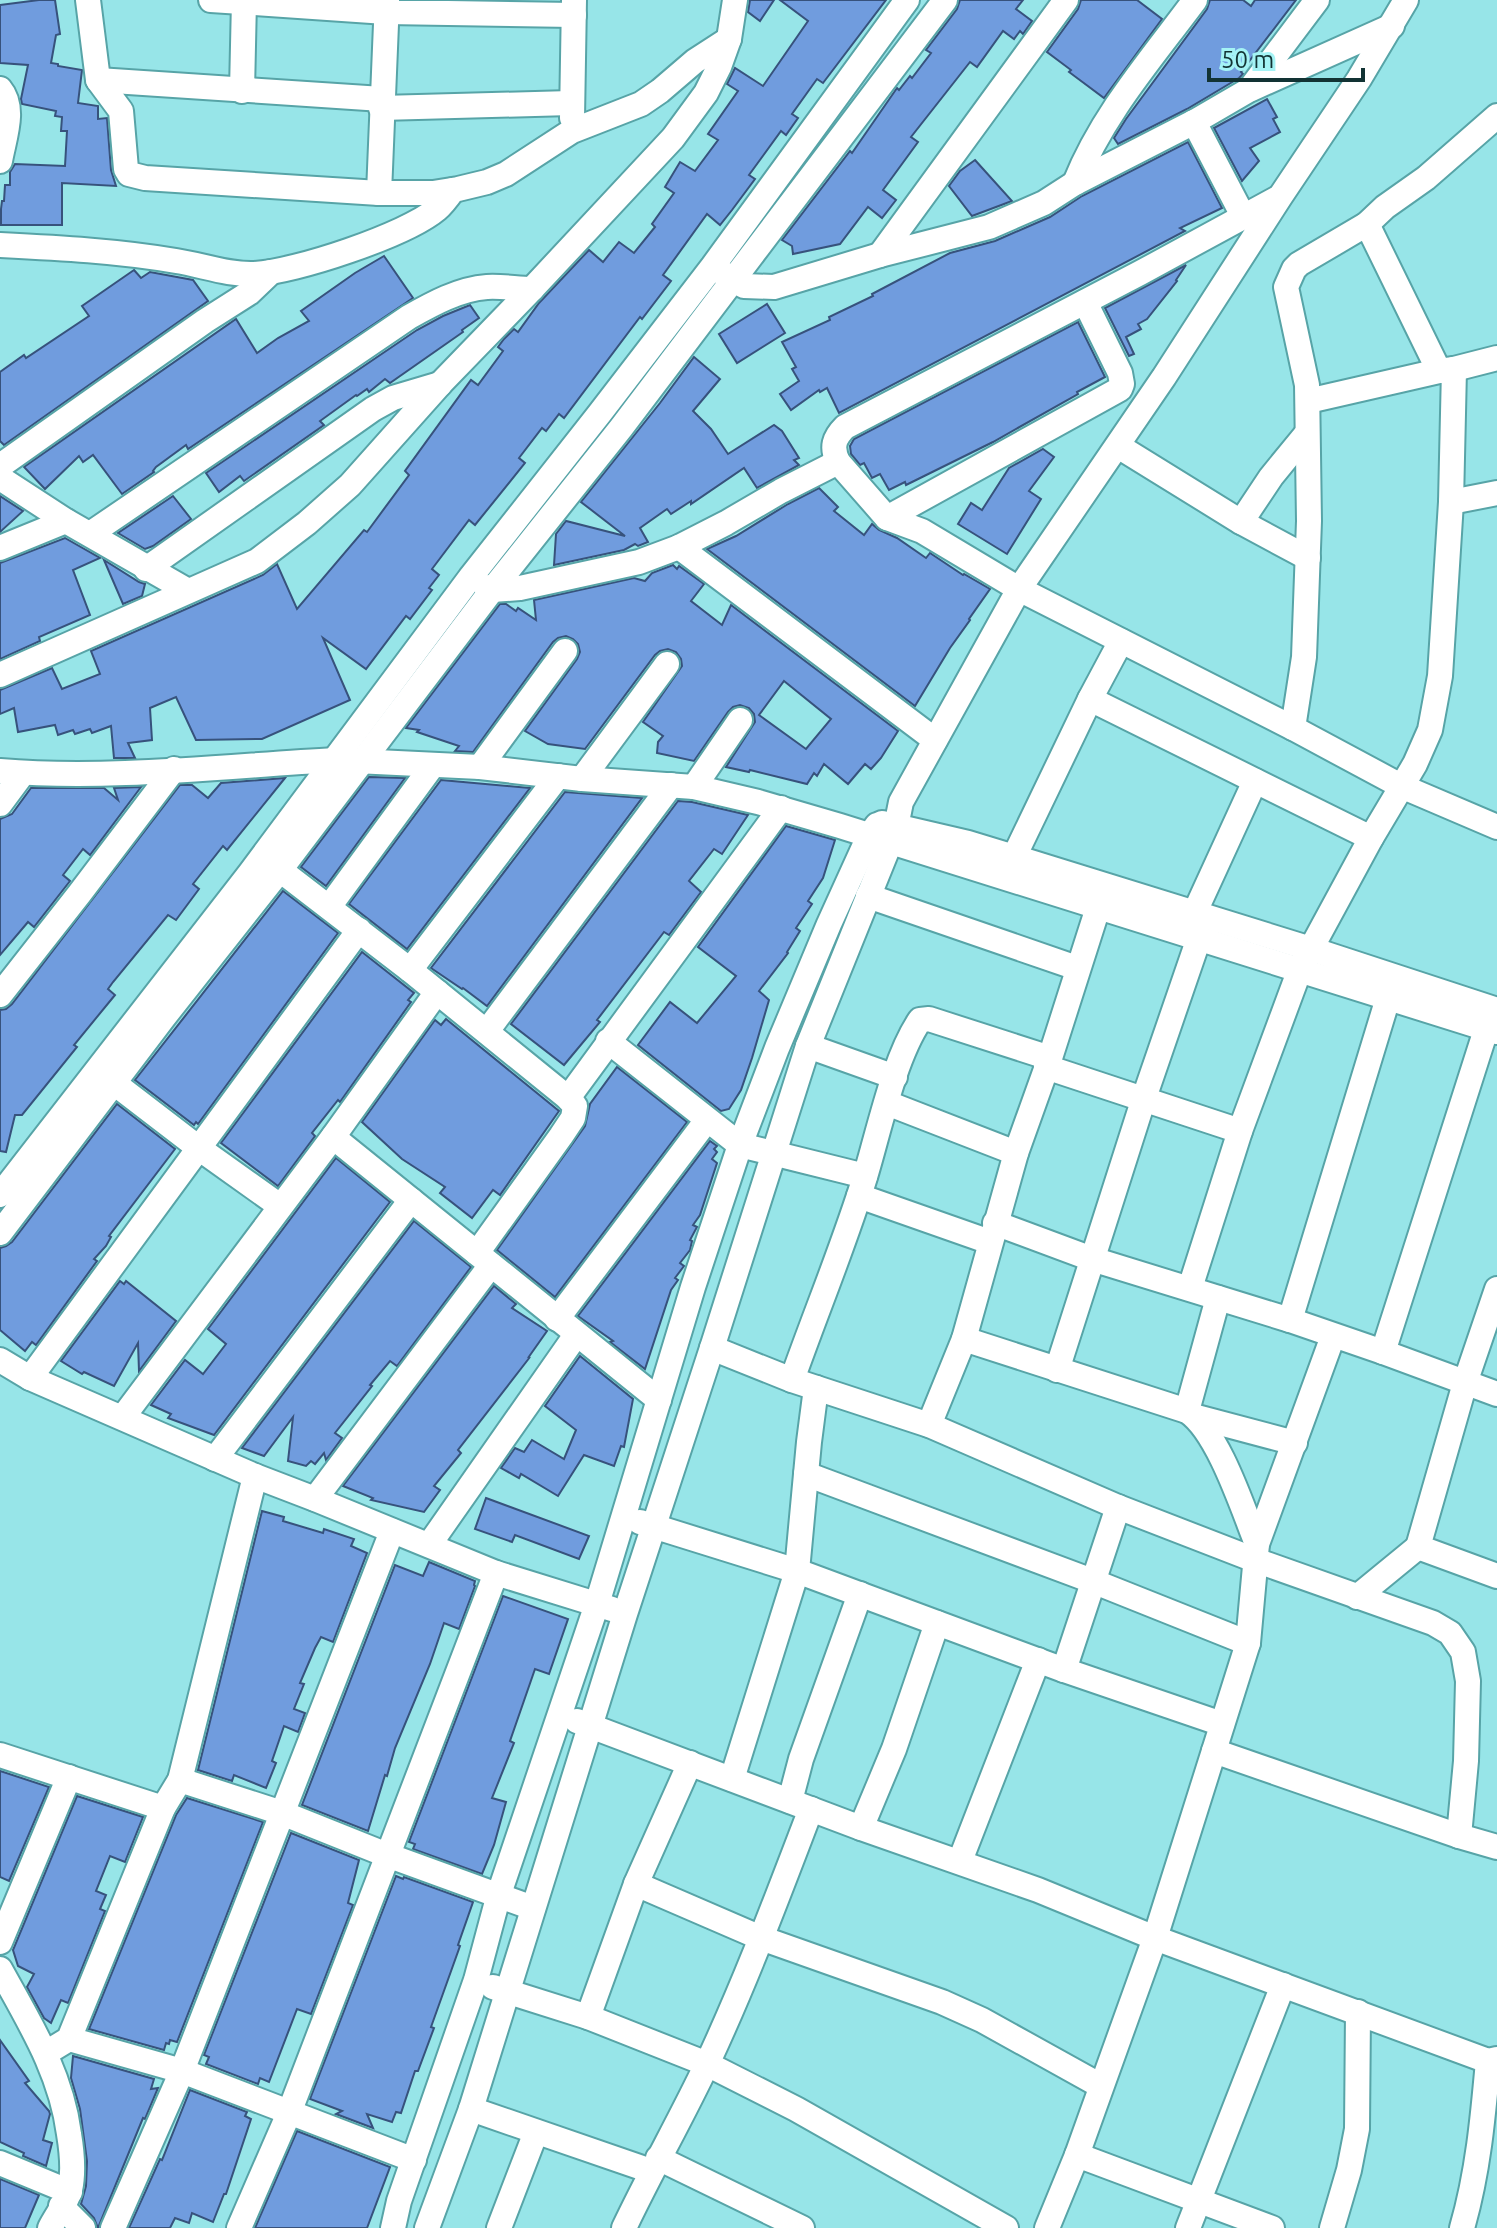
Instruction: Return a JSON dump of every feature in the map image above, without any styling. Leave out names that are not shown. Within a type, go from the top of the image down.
[{"type":"street","points":[[88,0],[98,80],[121,111],[126,169],[132,176],[379,193],[433,193],[487,182],[506,174],[572,131],[641,104],[695,61],[729,39]]},
{"type":"street","points":[[211,0],[386,6],[574,7],[572,131]]},
{"type":"street","points":[[0,675],[257,561],[350,485],[441,383],[673,138],[706,93],[719,67],[729,39],[735,0]]},
{"type":"street","points":[[0,1195],[241,885],[470,578],[713,266],[907,0]]},
{"type":"street","points":[[0,1233],[365,760],[492,590],[621,428],[945,0]]},
{"type":"street","points":[[880,255],[1066,0]]},
{"type":"street","points":[[1075,183],[1107,120],[1195,0]]},
{"type":"street","points":[[1249,90],[1317,0]]},
{"type":"street","points":[[393,2228],[399,2201],[476,1980],[499,1894],[597,1604],[740,1145],[817,952],[1019,589],[1118,446],[1406,0]]},
{"type":"street","points":[[242,91],[244,1]]},
{"type":"street","points":[[379,193],[386,6]]},
{"type":"street","points":[[713,266],[733,281],[753,288],[774,287],[989,227],[1044,203],[1075,183],[1249,90],[1392,26]]},
{"type":"street","points":[[98,80],[382,103],[571,103]]},
{"type":"street","points":[[0,89],[7,97],[9,107],[0,161]]},
{"type":"street","points":[[1293,728],[1304,657],[1309,521],[1308,401],[1304,364],[1287,293],[1288,280],[1299,264],[1367,224],[1497,116]]},
{"type":"street","points":[[1194,122],[1243,216]]},
{"type":"street","points":[[0,245],[60,248],[176,261],[240,274],[271,272],[310,262],[407,227],[436,210],[453,190]]},
{"type":"street","points":[[1280,197],[845,427],[836,436],[834,453],[838,462],[887,518],[922,531],[1019,589],[1401,786],[1497,827]]},
{"type":"street","points":[[1190,1288],[1240,1131],[1306,959],[1421,752],[1434,716],[1440,676],[1451,502],[1447,370],[1367,224]]},
{"type":"street","points":[[0,466],[249,293],[271,272]]},
{"type":"street","points":[[90,534],[434,303],[486,287],[532,289]]},
{"type":"street","points":[[887,518],[1120,389],[1120,373],[1085,302]]},
{"type":"street","points":[[1308,401],[1497,358]]},
{"type":"street","points":[[146,569],[373,409],[393,398],[441,383]]},
{"type":"street","points":[[600,413],[621,428]]},
{"type":"street","points":[[1241,522],[1277,469],[1307,433]]},
{"type":"street","points":[[1118,446],[1241,522],[1308,558]]},
{"type":"street","points":[[470,578],[492,590],[520,588],[639,562],[679,547],[838,462]]},
{"type":"street","points":[[0,478],[66,521],[188,591]]},
{"type":"street","points":[[1451,502],[1497,493]]},
{"type":"street","points":[[0,548],[66,521]]},
{"type":"street","points":[[679,547],[935,740]]},
{"type":"street","points":[[1014,857],[1121,641]]},
{"type":"street","points":[[480,767],[565,651]]},
{"type":"street","points":[[582,779],[667,664]]},
{"type":"street","points":[[1090,699],[1371,838]]},
{"type":"street","points":[[487,1031],[683,786],[740,720]]},
{"type":"street","points":[[0,804],[12,772],[174,769],[335,760],[480,767],[582,779],[683,786],[781,808],[840,826],[954,840],[1014,857],[1102,896]]},
{"type":"street","points":[[329,907],[433,765]]},
{"type":"street","points":[[0,995],[174,769]]},
{"type":"street","points":[[410,970],[558,776]]},
{"type":"street","points":[[1057,1370],[1197,926],[1255,781]]},
{"type":"street","points":[[568,1098],[781,808]]},
{"type":"street","points":[[884,832],[1494,1015]]},
{"type":"street","points":[[427,2228],[471,2109],[625,1614],[808,1046],[868,896],[884,832]]},
{"type":"street","points":[[280,870],[487,1031],[575,1106],[573,1118],[484,1259],[315,1499]]},
{"type":"street","points":[[868,896],[1077,968]]},
{"type":"street","points":[[929,1425],[964,1339],[1016,1153],[1102,896]]},
{"type":"street","points":[[30,1378],[359,930]]},
{"type":"street","points":[[1306,959],[1388,998],[1494,1015]]},
{"type":"street","points":[[123,1417],[333,1137],[437,992]]},
{"type":"street","points":[[1290,1320],[1388,998]]},
{"type":"street","points":[[1383,1352],[1494,1015]]},
{"type":"street","points":[[792,1380],[862,1186],[895,1077],[920,1020],[925,1018],[1240,1131]]},
{"type":"street","points":[[608,1041],[740,1145],[773,1153],[992,1232],[1092,1259],[1290,1320],[1497,1394]]},
{"type":"street","points":[[808,1046],[895,1077]]},
{"type":"street","points":[[114,1083],[280,1206]]},
{"type":"street","points":[[887,1103],[1016,1153]]},
{"type":"street","points":[[429,1545],[567,1327],[707,1120]]},
{"type":"street","points":[[333,1137],[659,1400]]},
{"type":"street","points":[[215,1459],[411,1200]]},
{"type":"street","points":[[1357,1597],[1418,1547],[1465,1383],[1497,1289]]},
{"type":"street","points":[[1218,1298],[1192,1414],[1217,1451],[1256,1552]]},
{"type":"street","points":[[1047,2228],[1077,2155],[1155,1938],[1248,1643],[1256,1552],[1333,1336]]},
{"type":"street","points":[[964,1339],[1192,1414],[1295,1443]]},
{"type":"street","points":[[712,1348],[792,1380],[929,1425],[1118,1507],[1256,1552],[1357,1597],[1433,1623],[1450,1633],[1463,1652],[1468,1681],[1466,1761],[1459,1836]]},
{"type":"street","points":[[0,1360],[30,1378],[255,1476],[496,1573],[625,1614]]},
{"type":"street","points":[[732,1779],[797,1571],[816,1388]]},
{"type":"street","points":[[806,1474],[1248,1643]]},
{"type":"street","points":[[46,2053],[69,2039],[163,1808],[180,1780],[255,1476]]},
{"type":"street","points":[[1064,1670],[1118,1507]]},
{"type":"street","points":[[623,1517],[797,1571],[1064,1670],[1222,1724]]},
{"type":"street","points":[[113,2228],[182,2071],[392,1531]]},
{"type":"street","points":[[1418,1547],[1497,1576]]},
{"type":"street","points":[[239,2228],[289,2113],[496,1573]]},
{"type":"street","points":[[624,2228],[707,2064],[761,1938],[800,1805],[801,1759],[860,1594]]},
{"type":"street","points":[[861,1828],[894,1749],[937,1623]]},
{"type":"street","points":[[960,1861],[1038,1660]]},
{"type":"street","points":[[560,1716],[861,1828],[960,1861],[1155,1938],[1492,2060],[1471,2198],[1462,2228]]},
{"type":"street","points":[[1214,1751],[1497,1847]]},
{"type":"street","points":[[0,1755],[163,1808]]},
{"type":"street","points":[[588,2017],[636,1884],[690,1763]]},
{"type":"street","points":[[0,1942],[69,1777]]},
{"type":"street","points":[[180,1780],[282,1813],[533,1908]]},
{"type":"street","points":[[636,1884],[761,1938],[942,2002],[982,2020],[1101,2086]]},
{"type":"street","points":[[0,1969],[46,2053],[68,2122],[72,2151],[66,2199],[50,2228]]},
{"type":"street","points":[[476,1980],[588,2017],[707,2064],[810,2116],[1006,2228]]},
{"type":"street","points":[[1188,2228],[1283,1985]]},
{"type":"street","points":[[1332,2228],[1357,2129],[1358,2012]]},
{"type":"street","points":[[69,2039],[182,2071],[414,2160]]},
{"type":"street","points":[[471,2109],[536,2132],[655,2164],[802,2228]]},
{"type":"street","points":[[499,2228],[536,2132]]},
{"type":"street","points":[[1077,2155],[1272,2228]]},
{"type":"street","points":[[0,2163],[66,2199],[83,2228]]},
{"type":"building","points":[[55,0],[60,34],[56,35],[51,63],[82,70],[78,103],[98,106],[98,119],[107,118],[111,170],[116,186],[62,183],[62,225],[1,225],[5,185],[10,185],[10,172],[15,164],[65,166],[67,131],[61,131],[62,117],[55,116],[56,111],[22,104],[28,65],[0,63],[0,5]]},
{"type":"building","points":[[750,0],[774,0],[760,21],[748,12]]},
{"type":"building","points":[[780,0],[886,0],[823,83],[817,79],[792,114],[798,118],[786,135],[781,131],[749,175],[755,179],[720,225],[707,214],[663,275],[671,281],[642,319],[640,317],[564,418],[559,414],[546,431],[542,428],[519,458],[525,463],[475,525],[469,520],[432,569],[439,575],[429,588],[432,590],[410,619],[406,616],[366,669],[323,638],[350,700],[262,739],[196,740],[176,697],[150,708],[152,740],[128,743],[135,758],[114,758],[111,726],[92,733],[90,729],[75,734],[73,730],[58,735],[55,725],[18,732],[14,708],[0,714],[0,690],[52,668],[62,689],[100,674],[91,651],[263,575],[277,564],[297,609],[364,530],[367,532],[409,475],[405,471],[471,380],[478,385],[503,351],[498,347],[504,339],[514,329],[518,332],[539,303],[589,250],[603,262],[619,242],[634,253],[655,227],[652,224],[674,193],[665,187],[680,162],[695,171],[718,140],[708,134],[738,91],[727,84],[735,68],[763,86],[808,21]]},
{"type":"building","points":[[960,0],[1023,0],[1016,9],[1032,21],[1023,34],[1020,31],[1014,39],[1003,31],[977,67],[970,62],[911,137],[918,142],[883,190],[896,200],[882,218],[868,207],[840,244],[793,254],[792,246],[782,240],[850,151],[852,153],[897,88],[899,90],[910,76],[912,78],[931,53],[926,50],[957,9]]},
{"type":"building","points":[[1081,0],[1137,0],[1162,19],[1104,98],[1047,52],[1078,9]]},
{"type":"building","points":[[1210,0],[1243,0],[1251,6],[1255,0],[1296,0],[1239,78],[1118,144],[1114,138],[1126,119],[1207,9]]},
{"type":"building","points":[[1267,99],[1277,117],[1273,119],[1280,132],[1250,148],[1259,161],[1242,181],[1214,128]]},
{"type":"building","points":[[1188,142],[1222,208],[1180,228],[1185,231],[839,413],[827,388],[819,390],[791,410],[780,394],[799,381],[792,369],[796,367],[782,342],[830,320],[829,317],[950,253],[995,241],[1050,217],[1082,196]]},
{"type":"building","points":[[975,160],[1012,201],[972,216],[949,186],[960,171]]},
{"type":"building","points":[[384,256],[413,298],[188,449],[186,445],[122,494],[93,455],[83,462],[79,456],[45,489],[24,467],[236,319],[257,353],[309,321],[301,311]]},
{"type":"building","points":[[1186,265],[1147,319],[1138,324],[1141,329],[1126,337],[1134,354],[1129,356],[1105,308]]},
{"type":"building","points":[[134,270],[141,278],[150,272],[193,280],[208,301],[4,445],[0,441],[0,372],[89,316],[82,306]]},
{"type":"building","points":[[767,304],[785,333],[737,363],[719,334]]},
{"type":"building","points":[[470,305],[479,318],[463,332],[390,383],[385,379],[369,392],[367,389],[356,395],[320,421],[324,425],[244,481],[240,476],[219,492],[206,473],[417,330]]},
{"type":"building","points":[[1078,322],[1105,377],[1078,394],[993,442],[906,485],[905,482],[889,490],[880,474],[872,478],[864,463],[860,465],[851,454],[850,446],[854,439]]},
{"type":"building","points":[[694,357],[720,379],[693,411],[711,429],[728,454],[774,425],[782,431],[799,458],[794,460],[799,465],[757,488],[744,468],[691,504],[691,501],[671,514],[667,509],[640,528],[648,542],[554,565],[556,534],[566,521],[625,536],[581,502]]},
{"type":"building","points":[[1043,449],[1054,457],[1029,491],[1041,499],[1007,554],[958,524],[971,503],[982,510],[1009,468]]},
{"type":"building","points":[[819,488],[838,507],[834,511],[864,535],[872,524],[926,558],[930,553],[990,589],[915,706],[707,549],[736,536]]},
{"type":"building","points":[[0,496],[23,511],[0,532]]},
{"type":"building","points":[[173,496],[191,519],[153,546],[145,549],[118,533]]},
{"type":"building","points":[[65,538],[100,558],[73,570],[90,615],[39,637],[40,641],[0,659],[0,563]]},
{"type":"building","points":[[104,560],[145,584],[142,596],[123,604]]},
{"type":"building","points":[[673,565],[677,569],[679,566],[704,584],[691,601],[722,625],[731,605],[898,731],[881,758],[871,769],[865,764],[848,784],[824,764],[817,776],[814,773],[807,784],[726,767],[755,722],[749,708],[740,705],[728,712],[694,761],[657,753],[658,742],[663,736],[643,722],[682,666],[676,652],[668,649],[655,655],[585,749],[548,744],[525,731],[577,659],[580,652],[578,644],[566,636],[553,642],[473,752],[455,751],[459,746],[406,728],[500,604],[506,604],[516,611],[518,608],[536,620],[534,600],[634,578],[645,581],[652,573]],"holes":[[[784,681],[831,719],[806,749],[759,715]]]},
{"type":"building","points":[[369,777],[405,778],[326,886],[301,867]]},
{"type":"building","points":[[285,778],[227,850],[223,846],[193,884],[199,889],[176,920],[168,915],[113,982],[108,989],[115,995],[22,1115],[15,1115],[6,1152],[0,1151],[0,1010],[12,1004],[180,785],[192,785],[208,798],[221,783]]},
{"type":"building","points":[[441,780],[530,788],[407,949],[349,904]]},
{"type":"building","points":[[141,787],[90,855],[83,849],[63,875],[70,881],[34,927],[28,922],[0,955],[0,819],[12,814],[31,788],[104,788],[118,800],[114,788]]},
{"type":"building","points":[[565,792],[642,798],[487,1006],[431,968]]},
{"type":"building","points":[[678,801],[748,815],[722,854],[714,849],[689,881],[701,892],[669,935],[664,932],[597,1020],[600,1022],[564,1065],[511,1024]]},
{"type":"building","points":[[786,826],[835,840],[823,878],[808,901],[812,904],[796,928],[800,931],[788,953],[759,991],[769,1000],[752,1058],[741,1090],[729,1109],[721,1111],[638,1045],[670,1002],[697,1023],[736,976],[698,947]]},
{"type":"building","points":[[283,891],[338,933],[198,1124],[196,1122],[194,1125],[135,1080]]},
{"type":"building","points":[[362,952],[414,993],[408,1000],[411,1002],[340,1102],[338,1100],[312,1133],[315,1136],[278,1186],[221,1143]]},
{"type":"building","points":[[446,1019],[559,1111],[500,1195],[493,1190],[472,1218],[440,1193],[445,1187],[402,1159],[362,1122],[435,1020],[441,1025]]},
{"type":"building","points":[[617,1067],[687,1122],[555,1297],[497,1250],[585,1126],[590,1104]]},
{"type":"building","points":[[117,1104],[175,1149],[109,1236],[106,1246],[94,1259],[97,1261],[36,1345],[32,1342],[25,1351],[0,1330],[0,1248],[12,1242]]},
{"type":"building","points":[[710,1141],[717,1146],[712,1159],[717,1163],[700,1215],[693,1225],[697,1227],[690,1240],[690,1250],[680,1263],[684,1266],[675,1278],[678,1280],[671,1290],[645,1369],[578,1316]]},
{"type":"building","points":[[336,1158],[390,1202],[214,1435],[168,1418],[171,1414],[151,1405],[185,1360],[203,1374],[226,1344],[208,1329]]},
{"type":"building","points":[[414,1221],[471,1267],[397,1366],[390,1361],[370,1385],[335,1433],[342,1438],[326,1460],[324,1453],[315,1464],[311,1461],[306,1466],[288,1461],[293,1417],[264,1456],[242,1448]]},
{"type":"building","points":[[120,1281],[124,1284],[126,1281],[176,1321],[139,1371],[138,1343],[114,1386],[84,1372],[82,1374],[61,1361]]},
{"type":"building","points":[[494,1286],[516,1304],[512,1308],[547,1331],[458,1450],[461,1453],[434,1486],[440,1490],[424,1512],[371,1500],[373,1498],[343,1486]]},
{"type":"building","points":[[580,1356],[633,1399],[624,1447],[621,1446],[614,1466],[584,1455],[558,1496],[521,1474],[519,1478],[501,1468],[515,1448],[524,1452],[532,1440],[564,1459],[576,1430],[545,1406]]},
{"type":"building","points":[[486,1498],[589,1536],[579,1559],[515,1535],[512,1542],[475,1529]]},
{"type":"building","points":[[262,1511],[284,1517],[283,1521],[354,1539],[351,1546],[367,1553],[333,1642],[321,1637],[315,1648],[300,1683],[304,1684],[294,1709],[305,1713],[298,1732],[284,1726],[272,1761],[276,1763],[266,1788],[234,1775],[232,1781],[198,1770]]},
{"type":"building","points":[[429,1562],[475,1581],[475,1586],[459,1629],[444,1623],[385,1775],[368,1831],[302,1805],[395,1565],[423,1576]]},
{"type":"building","points":[[503,1596],[568,1619],[549,1674],[535,1669],[510,1741],[514,1743],[492,1798],[506,1802],[482,1874],[413,1849],[415,1844],[409,1842]]},
{"type":"building","points":[[0,1771],[49,1787],[9,1881],[0,1877]]},
{"type":"building","points":[[77,1796],[143,1817],[125,1862],[110,1856],[96,1891],[106,1895],[100,1909],[105,1911],[68,2003],[61,2000],[51,2023],[44,2018],[27,1987],[34,1974],[18,1966],[13,1950]]},
{"type":"building","points":[[187,1798],[263,1822],[177,2042],[170,2040],[164,2050],[89,2029],[176,1815]]},
{"type":"building","points":[[291,1833],[359,1860],[348,1903],[353,1905],[311,2014],[297,2009],[269,2082],[260,2078],[258,2084],[206,2064],[209,2057],[204,2055]]},
{"type":"building","points":[[396,1876],[473,1902],[431,2027],[434,2028],[401,2113],[396,2112],[392,2122],[367,2114],[373,2128],[336,2114],[342,2111],[310,2099]]},
{"type":"building","points":[[0,2040],[29,2081],[25,2083],[49,2111],[43,2140],[52,2143],[46,2166],[0,2142]]},
{"type":"building","points":[[73,2056],[154,2079],[151,2089],[158,2088],[98,2228],[94,2218],[81,2204],[86,2186],[87,2161],[80,2109],[71,2078]]},
{"type":"building","points":[[190,2090],[247,2112],[245,2116],[251,2119],[226,2194],[213,2222],[192,2213],[189,2223],[175,2218],[170,2228],[129,2228],[162,2160]]},
{"type":"building","points":[[297,2131],[390,2167],[367,2228],[255,2228]]},
{"type":"building","points":[[0,2179],[39,2195],[25,2228],[0,2228]]}]
